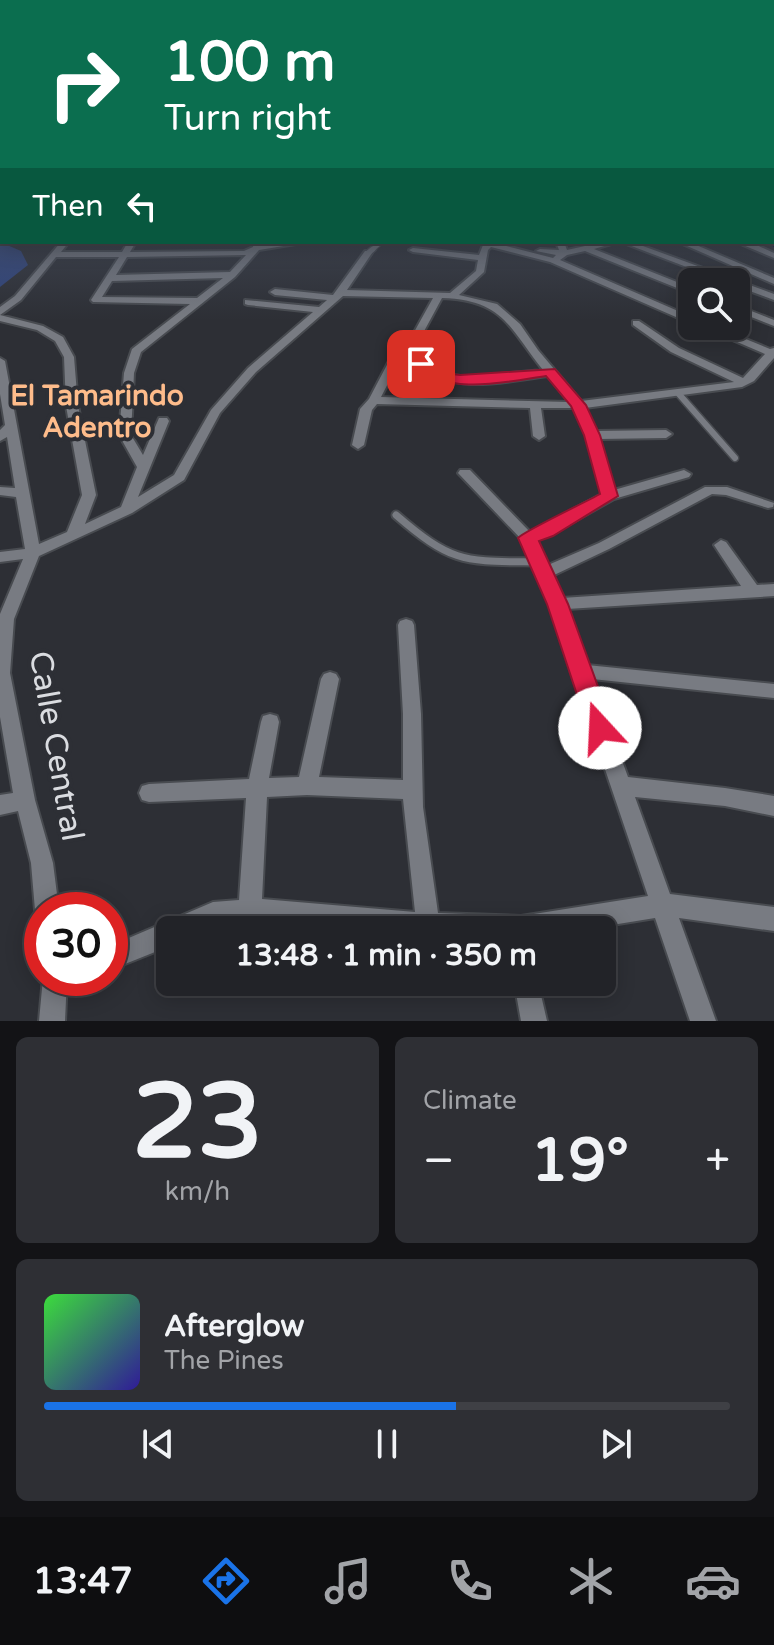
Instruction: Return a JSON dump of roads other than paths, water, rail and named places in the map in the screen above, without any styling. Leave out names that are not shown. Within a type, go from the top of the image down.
[{"type":"street","points":[[0,312],[18,298],[63,244]]},
{"type":"street","points":[[131,244],[96,300],[200,301]]},
{"type":"street","points":[[190,254],[194,244]]},
{"type":"street","points":[[452,296],[480,272],[485,244]]},
{"type":"street","points":[[561,244],[564,253]]},
{"type":"street","points":[[508,245],[564,253],[607,244]]},
{"type":"street","points":[[630,244],[696,268]]},
{"type":"street","points":[[687,244],[774,281]]},
{"type":"street","points":[[748,244],[774,256]]},
{"type":"street","points":[[53,255],[245,253],[258,245]]},
{"type":"street","points":[[143,466],[125,435],[129,373],[136,351],[232,275],[258,245]]},
{"type":"street","points":[[508,245],[553,260],[678,315]]},
{"type":"street","points":[[588,249],[678,285]]},
{"type":"street","points":[[413,250],[482,258]]},
{"type":"street","points":[[0,557],[33,553],[127,510],[179,477],[215,412],[252,370],[338,296],[368,253]]},
{"type":"street","points":[[553,260],[564,253]]},
{"type":"street","points":[[109,278],[232,275]]},
{"type":"street","points":[[750,288],[774,297]]},
{"type":"street","points":[[275,292],[338,296],[452,296],[494,306],[517,326],[578,405],[592,435],[609,496]]},
{"type":"street","points":[[358,445],[366,409],[393,363],[417,335],[439,296]]},
{"type":"street","points":[[248,302],[320,310]]},
{"type":"street","points":[[750,314],[774,323]]},
{"type":"street","points":[[0,318],[49,333],[59,339],[69,357],[72,406],[89,495],[74,533]]},
{"type":"street","points":[[636,323],[675,350],[745,383]]},
{"type":"street","points":[[374,400],[578,405],[745,383],[771,358],[734,340]]},
{"type":"street","points":[[0,364],[6,431],[24,493],[33,553]]},
{"type":"street","points":[[421,364],[440,377],[460,379],[504,378],[550,372]]},
{"type":"street","points":[[535,405],[539,436]]},
{"type":"street","points":[[127,510],[163,421]]},
{"type":"street","points":[[592,435],[666,434]]},
{"type":"street","points":[[465,473],[528,538],[541,567],[557,604],[703,1021]]},
{"type":"street","points":[[528,538],[547,531],[609,496],[684,474]]},
{"type":"street","points":[[541,567],[604,546],[710,490],[727,491],[768,504]]},
{"type":"street","points":[[0,491],[24,493]]},
{"type":"street","points":[[721,545],[752,591]]},
{"type":"street","name":"Calle Central","points":[[33,553],[6,619],[1,642],[1,673],[25,800],[42,863],[45,892]]},
{"type":"street","points":[[557,604],[774,590]]},
{"type":"street","points":[[406,625],[413,790],[427,916]]},
{"type":"street","points":[[580,671],[774,691]]},
{"type":"street","points":[[307,786],[330,679]]},
{"type":"street","points":[[250,910],[257,790],[270,722]]},
{"type":"street","points":[[149,793],[307,786],[413,790]]},
{"type":"street","points":[[621,786],[725,797],[774,806]]},
{"type":"street","points":[[0,805],[25,800]]},
{"type":"street","points":[[599,916],[664,905],[774,919]]},
{"type":"street","points":[[209,916],[250,910],[326,916]]},
{"type":"street","points":[[128,951],[156,940]]},
{"type":"street","points":[[52,1021],[55,996]]},
{"type":"street","points":[[529,996],[534,1021]]},
{"type":"lane","points":[[368,253],[379,244]]},
{"type":"lane","points":[[678,393],[735,458]]},
{"type":"lane","points":[[396,515],[435,548],[457,556],[541,567]]},
{"type":"district","name":"El Tamarindo Adentro","points":[[97,412]]}]
